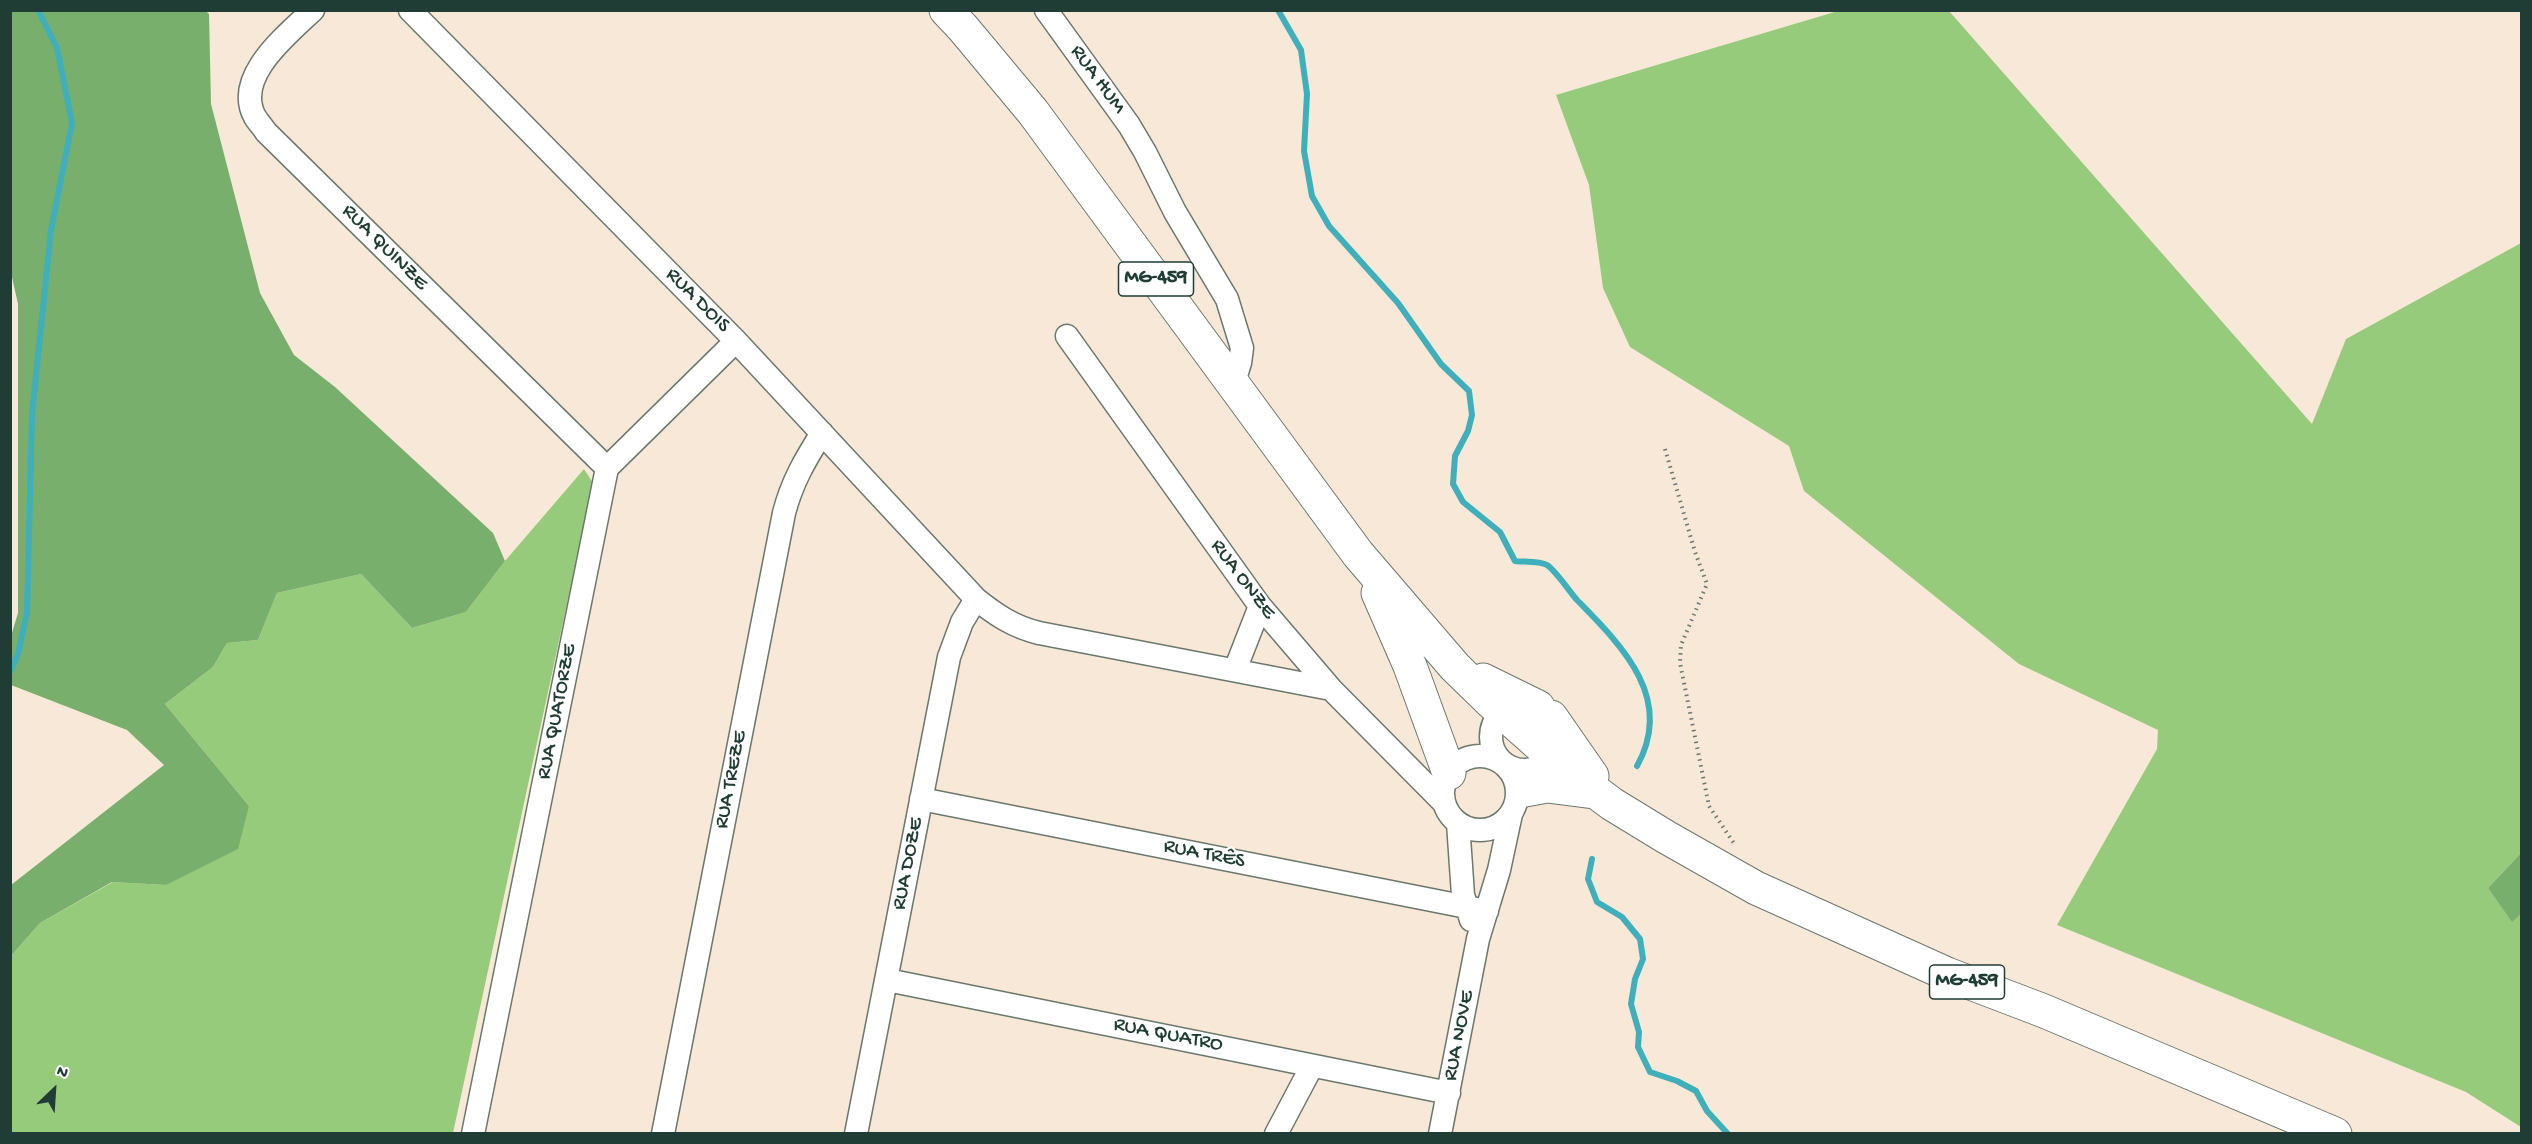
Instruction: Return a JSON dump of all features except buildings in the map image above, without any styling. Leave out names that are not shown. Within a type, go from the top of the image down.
[{"type":"main road","name":"MG-459","points":[[946,10],[1033,112],[1358,554],[1455,667],[1497,725],[1529,786],[1604,798],[1705,860],[1775,897],[1947,974],[2044,1011],[2335,1134]]},
{"type":"main road","points":[[1358,554],[1391,621],[1453,778]]},
{"type":"main road","points":[[1455,667],[1544,712],[1604,798]]},
{"type":"main road","points":[[1529,786],[1547,786],[1604,798]]},
{"type":"street","name":"RUA QUINZE","points":[[312,10],[272,49],[260,65],[252,84],[250,101],[254,116],[266,132],[607,468]]},
{"type":"street","name":"RUA DOIS","points":[[410,10],[736,341],[976,599],[1002,619],[1018,628],[1331,689]]},
{"type":"street","name":"RUA HUM","points":[[1046,10],[1113,100],[1145,152],[1175,212],[1227,299],[1242,348],[1233,385]]},
{"type":"street","name":"RUA ONZE","points":[[1067,336],[1260,606],[1331,689],[1453,778],[1449,814],[1458,823]]},
{"type":"street","points":[[607,468],[736,341]]},
{"type":"street","name":"RUA TREZE","points":[[663,1134],[784,513],[795,479],[822,433]]},
{"type":"street","name":"RUA QUATORZE","points":[[473,1134],[607,468]]},
{"type":"street","name":"RUA DOZE","points":[[856,1134],[949,657],[962,622],[976,599]]},
{"type":"street","points":[[1234,670],[1260,606]]},
{"type":"street","points":[[1453,778],[1516,705],[1544,712],[1558,737],[1529,786],[1501,824],[1487,830],[1472,830],[1458,823]]},
{"type":"street","points":[[1497,725],[1492,747],[1516,784],[1529,786]]},
{"type":"street","points":[[1453,778],[1486,757],[1521,770],[1529,786],[1499,870],[1477,909]]},
{"type":"street","name":"RUA TRÊS","points":[[921,800],[1477,909]]},
{"type":"street","name":"RUA NOVE","points":[[1440,1134],[1478,939],[1477,909],[1461,879],[1458,823]]},
{"type":"street","name":"RUA QUATRO","points":[[887,980],[1449,1093]]},
{"type":"street","points":[[1276,1134],[1312,1066]]},
{"type":"path","points":[[1665,449],[1695,552],[1707,584],[1685,636],[1680,654],[1690,720],[1708,806],[1738,850]]},
{"type":"green space","points":[[11,10],[206,11],[209,14],[211,104],[260,293],[294,355],[335,387],[493,533],[505,561],[466,612],[412,628],[361,574],[277,593],[258,640],[227,643],[213,667],[165,704],[249,806],[238,849],[166,885],[112,882],[40,923],[11,956],[11,885],[164,765],[127,730],[11,685],[11,636],[18,613],[18,304],[10,268]]},
{"type":"green space","points":[[1838,11],[1949,11],[2312,424],[2346,339],[2521,243],[2521,853],[2488,888],[2512,921],[2521,914],[2521,1127],[2466,1092],[2057,925],[2157,749],[2158,730],[2019,664],[1804,491],[1789,446],[1630,347],[1603,288],[1589,185],[1556,95]]},
{"type":"green space","points":[[584,469],[593,483],[453,1133],[11,1134],[11,956],[40,923],[113,882],[166,885],[249,806],[165,704],[213,667],[227,643],[258,640],[277,593],[361,574],[412,628],[466,612],[505,561]]},
{"type":"green space","points":[[2521,853],[2521,914],[2512,922],[2488,888]]},
{"type":"waterway","points":[[10,672],[18,654],[27,612],[32,414],[51,230],[72,123],[57,48],[38,10]]},
{"type":"waterway","points":[[1278,10],[1301,50],[1307,94],[1304,151],[1312,196],[1329,226],[1398,303],[1441,364],[1469,391],[1472,415],[1468,431],[1455,456],[1453,484],[1463,502],[1500,532],[1515,561],[1540,563],[1551,568],[1611,636],[1638,675],[1647,696],[1650,718],[1647,741],[1637,766]]},
{"type":"waterway","points":[[1592,859],[1588,879],[1597,902],[1622,917],[1640,939],[1643,959],[1635,979],[1631,1004],[1639,1032],[1638,1047],[1650,1072],[1677,1081],[1696,1091],[1707,1111],[1728,1134]]}]
